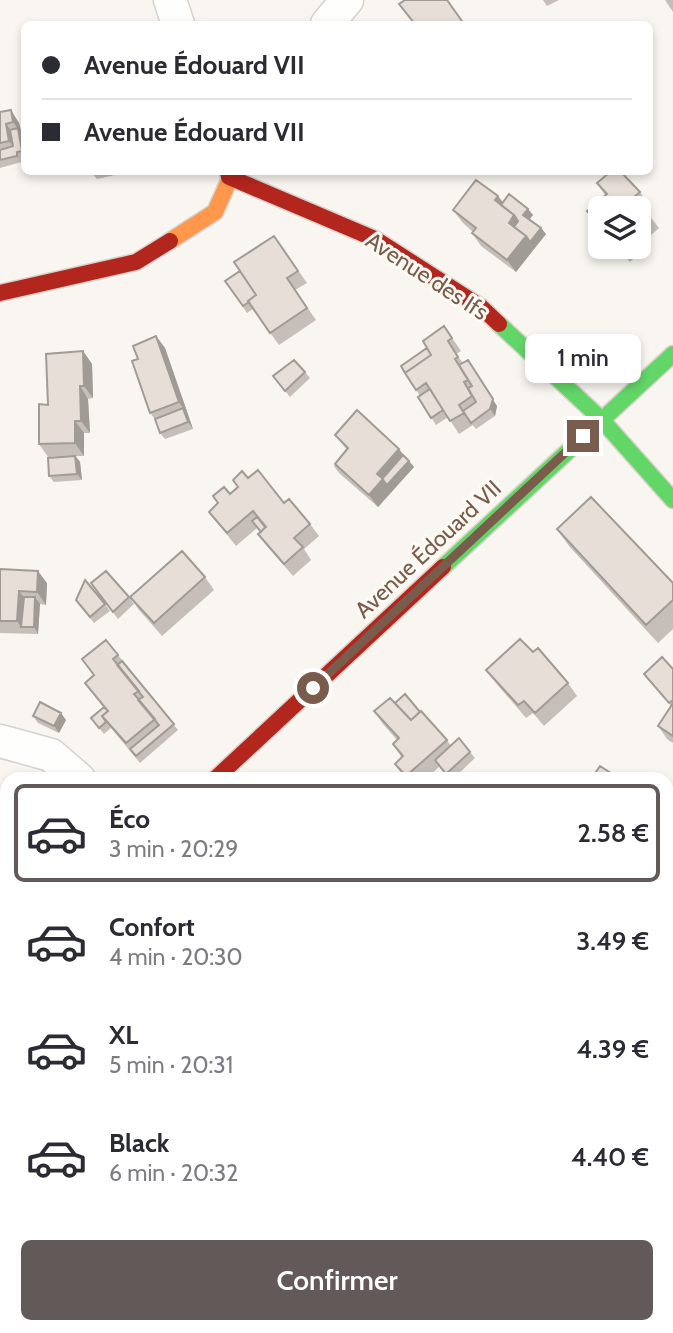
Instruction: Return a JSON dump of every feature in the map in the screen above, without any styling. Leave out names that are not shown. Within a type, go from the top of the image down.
[{"type":"street","points":[[170,0],[177,21]]},
{"type":"street","points":[[330,21],[347,0]]},
{"type":"street","points":[[0,293],[136,262],[215,212],[229,175]]},
{"type":"street","name":"Avenue des Ifs","points":[[234,175],[375,239],[481,307],[601,419],[673,500]]},
{"type":"street","name":"Avenue Édouard VII","points":[[223,772],[673,354]]},
{"type":"street","points":[[0,741],[51,755],[71,772]]},
{"type":"building","points":[[405,0],[447,0],[462,21],[413,21],[399,4]]},
{"type":"building","points":[[11,110],[13,122],[6,124],[9,141],[0,143],[0,112]]},
{"type":"building","points":[[18,128],[21,151],[17,152],[17,156],[0,160],[0,150],[13,146],[10,130]]},
{"type":"building","points":[[606,175],[624,175],[640,192],[635,196],[605,196],[607,194],[597,183]]},
{"type":"building","points":[[476,180],[498,196],[495,200],[514,215],[509,223],[526,236],[507,260],[472,233],[476,228],[453,210]]},
{"type":"building","points":[[509,194],[528,209],[523,215],[541,228],[530,242],[514,227],[518,221],[514,215],[501,205]]},
{"type":"building","points":[[274,236],[298,271],[287,278],[307,308],[270,333],[248,301],[256,295],[234,262]]},
{"type":"building","points":[[240,271],[256,295],[243,306],[225,281]]},
{"type":"building","points":[[444,326],[452,338],[448,341],[458,357],[455,359],[468,380],[464,382],[472,396],[459,405],[464,413],[450,421],[426,383],[416,390],[405,373],[431,355],[423,341]]},
{"type":"building","points":[[156,336],[179,402],[150,413],[132,361],[138,359],[133,346]]},
{"type":"building","points":[[427,348],[431,355],[405,373],[401,366]]},
{"type":"building","points":[[83,351],[81,421],[75,421],[75,443],[39,444],[39,404],[48,405],[46,354]]},
{"type":"building","points":[[294,360],[305,372],[285,391],[273,376]]},
{"type":"building","points":[[468,360],[493,399],[490,409],[471,423],[463,411],[476,402],[468,388],[472,386],[459,365]]},
{"type":"building","points":[[430,389],[443,410],[431,418],[418,397]]},
{"type":"building","points":[[183,408],[188,422],[160,433],[155,419]]},
{"type":"building","points":[[357,410],[399,449],[377,474],[383,479],[369,495],[335,464],[348,448],[335,435]]},
{"type":"building","points":[[403,455],[409,461],[387,485],[382,479]]},
{"type":"building","points":[[75,456],[77,474],[49,476],[48,458]]},
{"type":"building","points":[[258,470],[284,503],[289,499],[310,524],[294,538],[303,547],[284,564],[258,534],[266,527],[253,511],[227,533],[209,512],[218,503],[213,496],[224,487],[230,494],[238,487],[233,480],[242,471],[248,478]]},
{"type":"building","points":[[591,497],[673,583],[673,600],[646,625],[557,529]]},
{"type":"building","points":[[257,517],[265,527],[261,532],[252,521]]},
{"type":"building","points":[[182,551],[205,577],[154,623],[130,597]]},
{"type":"building","points":[[0,569],[38,571],[37,592],[19,591],[17,621],[0,621]]},
{"type":"building","points":[[106,571],[129,597],[113,612],[91,583]]},
{"type":"building","points":[[85,580],[105,604],[90,617],[76,600]]},
{"type":"building","points":[[24,597],[35,597],[34,627],[21,627]]},
{"type":"building","points":[[520,639],[533,652],[538,648],[568,683],[535,713],[524,701],[518,705],[486,670]]},
{"type":"building","points":[[106,640],[118,655],[113,659],[139,691],[134,694],[155,719],[126,743],[102,716],[108,711],[85,683],[94,675],[82,659]]},
{"type":"building","points":[[662,657],[673,669],[673,700],[669,703],[644,674]]},
{"type":"building","points":[[122,661],[174,724],[136,756],[130,749],[159,725],[138,700],[143,697],[117,665]]},
{"type":"building","points":[[405,694],[420,712],[411,720],[395,703]]},
{"type":"building","points":[[390,698],[411,720],[421,711],[447,740],[411,772],[402,772],[395,764],[403,756],[393,744],[399,738],[374,711]]},
{"type":"building","points":[[40,702],[61,713],[54,726],[33,716]]},
{"type":"building","points":[[673,703],[673,736],[658,726]]},
{"type":"building","points":[[104,707],[108,711],[102,716],[106,722],[99,728],[91,718]]},
{"type":"building","points":[[459,738],[470,752],[448,772],[444,772],[435,760]]},
{"type":"building","points":[[600,766],[609,772],[596,772]]},
{"type":"traffic: fast","points":[[499,324],[601,419],[673,500]]},
{"type":"traffic: fast","points":[[443,567],[673,354]]},
{"type":"traffic: slow","points":[[170,241],[215,212],[232,175]]},
{"type":"traffic: jam","points":[[229,175],[375,239],[481,307],[499,324]]},
{"type":"traffic: jam","points":[[0,293],[136,262],[170,241]]},
{"type":"traffic: jam","points":[[223,772],[443,567]]},
{"type":"route","points":[[313,688],[583,436]]}]
